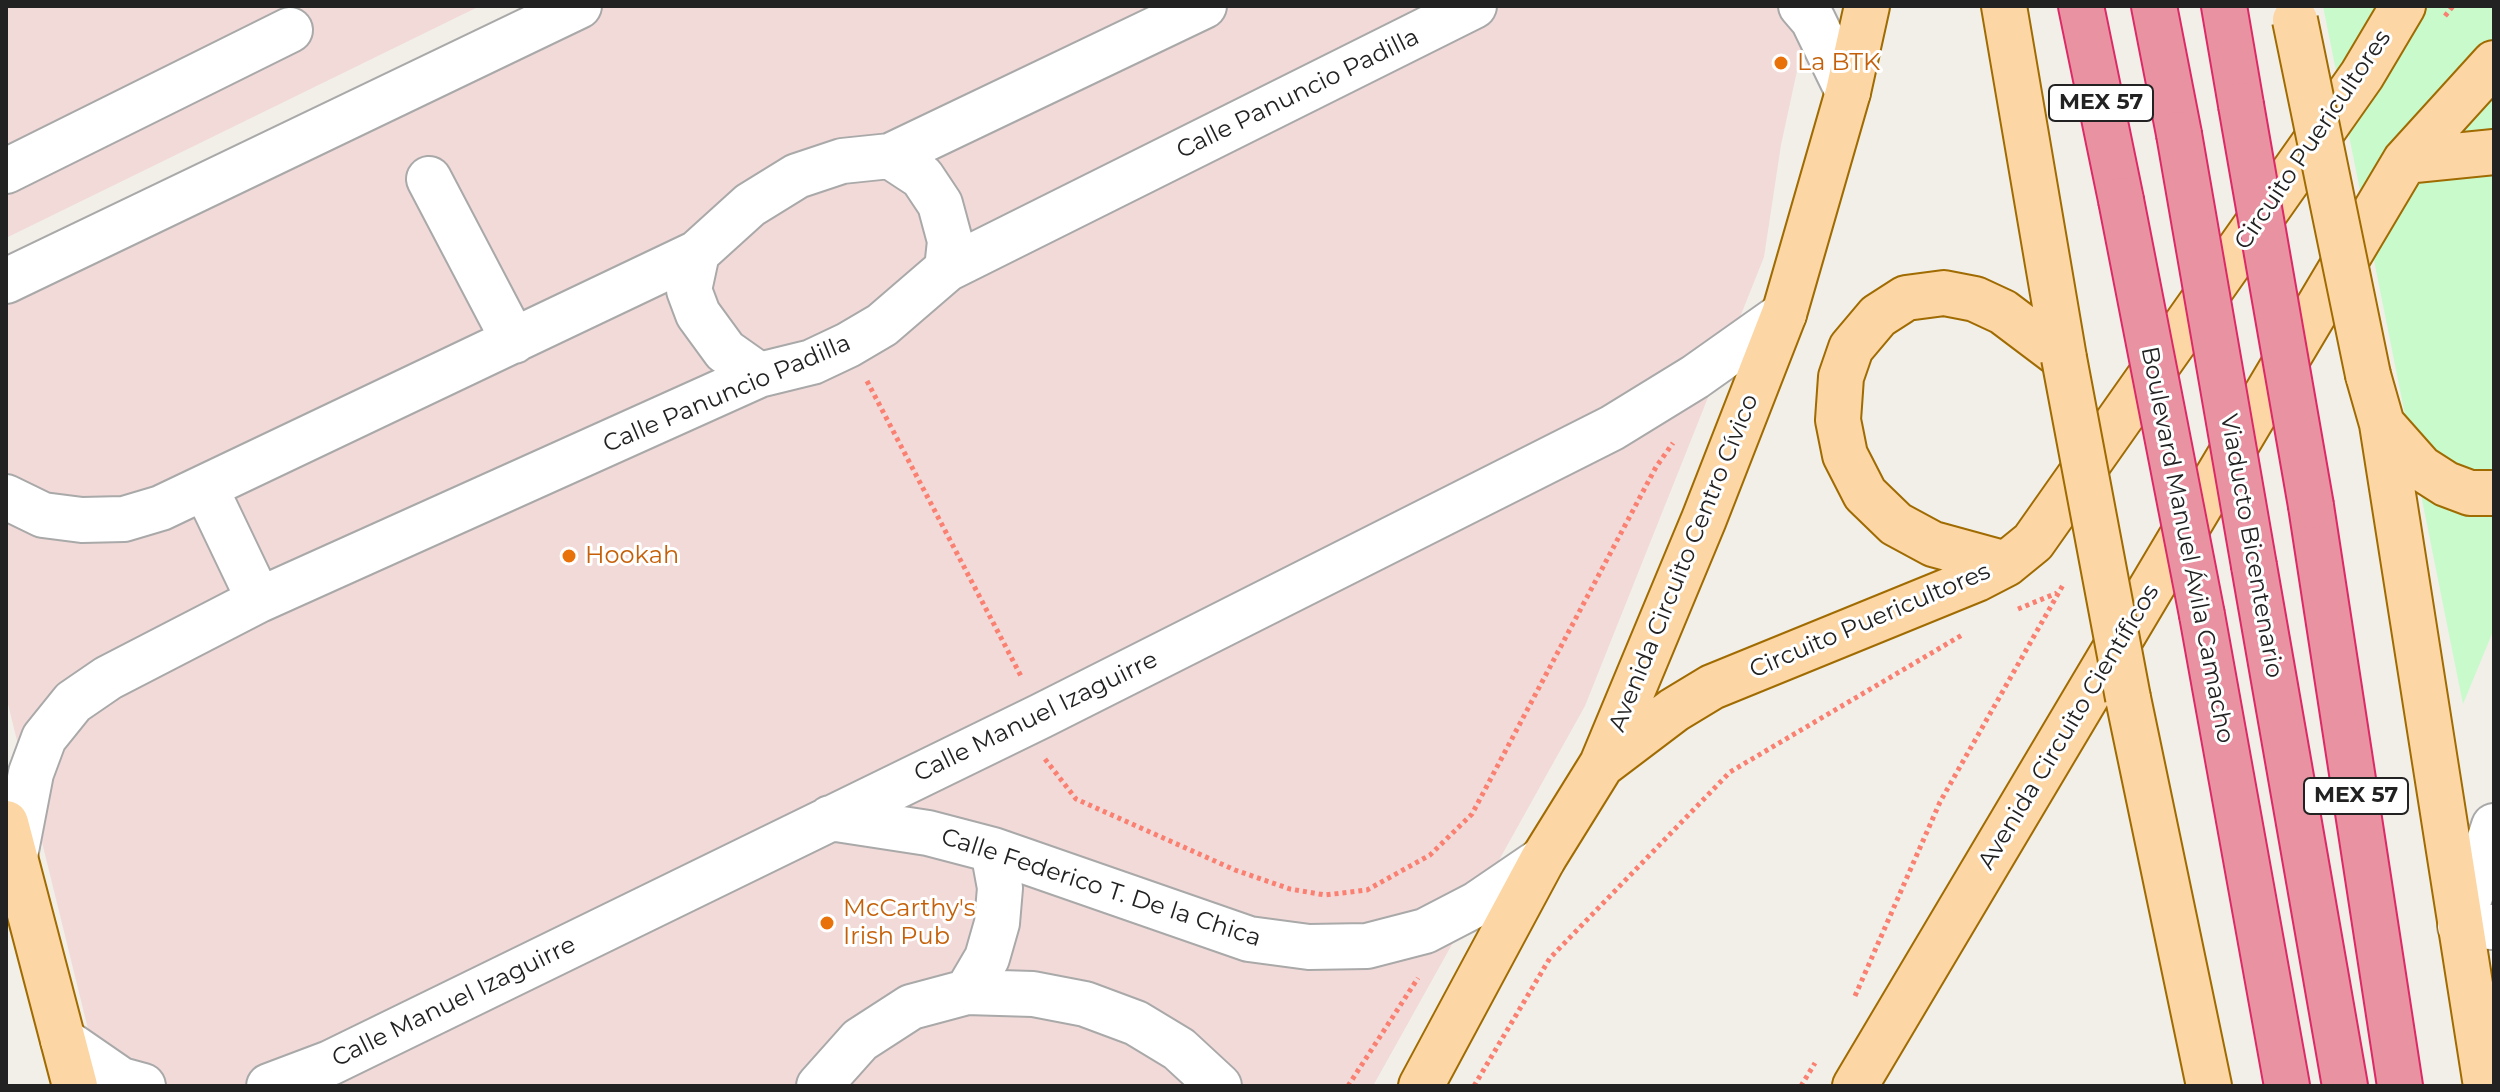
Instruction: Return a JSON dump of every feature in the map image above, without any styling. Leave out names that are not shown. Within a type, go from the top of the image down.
[{"type":"highway","name":"Boulevard Manuel Ávila Camacho","points":[[2081,6],[2202,615],[2287,1086]]},
{"type":"highway","name":"Viaducto Bicentenario","points":[[2154,6],[2345,1086]]},
{"type":"highway","name":"MEX 57","points":[[2224,6],[2311,506],[2400,1086]]},
{"type":"main road","name":"Avenida Circuito Centro Cívico","points":[[1421,1086],[1543,859],[1602,764],[1704,519],[1784,314],[1848,92],[1867,6]]},
{"type":"main road","points":[[2004,6],[2064,358],[2128,698],[2209,1086]]},
{"type":"main road","name":"Circuito Puericultores","points":[[1602,764],[1674,710],[1712,687],[2006,564],[2033,542],[2362,75],[2403,6]]},
{"type":"main road","points":[[2294,13],[2368,375],[2382,424],[2477,926],[2486,1086]]},
{"type":"main road","name":"Avenida Circuito Científicos","points":[[1869,1078],[2405,161],[2494,63]]},
{"type":"main road","points":[[2405,161],[2494,152]]},
{"type":"main road","points":[[2006,564],[1933,544],[1896,524],[1865,494],[1845,455],[1838,420],[1841,377],[1851,348],[1878,316],[1906,298],[1944,293],[1975,299],[2003,312],[2064,358]]},
{"type":"main road","points":[[2382,424],[2421,468],[2446,484],[2470,493],[2494,493]]},
{"type":"main road","points":[[10,840],[75,1086]]},
{"type":"street","points":[[6,281],[579,6]]},
{"type":"street","points":[[6,497],[43,515],[82,520],[124,519],[206,489],[697,253],[750,205],[797,176],[842,161],[890,156],[1204,6]]},
{"type":"street","name":"Calle Panuncio Padilla","points":[[10,840],[44,738],[73,702],[108,678],[259,600],[759,375],[812,362],[848,345],[882,325],[947,269],[1474,6]]},
{"type":"street","points":[[1801,6],[1813,20],[1848,92]]},
{"type":"street","points":[[6,171],[290,30]]},
{"type":"street","points":[[890,156],[922,177],[940,204],[950,241],[947,269]]},
{"type":"street","points":[[429,179],[514,341]]},
{"type":"street","points":[[697,253],[689,290],[698,314],[725,351],[759,375]]},
{"type":"street","name":"Calle Manuel Izaguirre","points":[[269,1086],[330,1063],[1041,716],[1612,428],[1695,377],[1784,314]]},
{"type":"street","points":[[206,489],[259,600]]},
{"type":"street","name":"Calle Federico T. De la Chica","points":[[830,818],[928,833],[993,850],[1249,939],[1309,947],[1367,946],[1425,931],[1477,904],[1543,859]]},
{"type":"street","points":[[2477,926],[2494,826]]},
{"type":"street","points":[[967,992],[987,958],[997,923],[1000,888],[993,850]]},
{"type":"street","points":[[819,1086],[860,1040],[911,1007],[967,992],[1033,994],[1085,1004],[1123,1018],[1179,1049],[1219,1086]]},
{"type":"street","points":[[63,1040],[121,1080],[143,1086]]},
{"type":"path","points":[[848,345],[1041,716],[1046,760],[1076,799],[1235,870],[1290,889],[1325,895],[1367,890],[1378,884],[1430,855],[1472,814],[1656,467],[1695,411],[1695,377]]},
{"type":"path","points":[[1853,1002],[1940,802],[2058,593],[2016,610]]},
{"type":"path","points":[[1474,1086],[1550,958],[1730,772],[1973,628]]},
{"type":"path","points":[[1348,1086],[1424,967]]},
{"type":"path","points":[[1801,1086],[1823,1051]]},
{"type":"shaded area","points":[[6,6],[480,6],[6,238]]},
{"type":"shaded area","points":[[570,6],[1811,6],[1781,145],[1764,257],[1585,706],[1373,1086],[102,1086],[6,696],[6,297]]},
{"type":"green space","points":[[2323,6],[2494,6],[2494,629],[2463,704]]},
{"type":"place","name":"La BTK","points":[[1781,63]]},
{"type":"place","name":"Hookah","points":[[569,556]]},
{"type":"place","name":"McCarthy's Irish Pub","points":[[827,923]]}]
